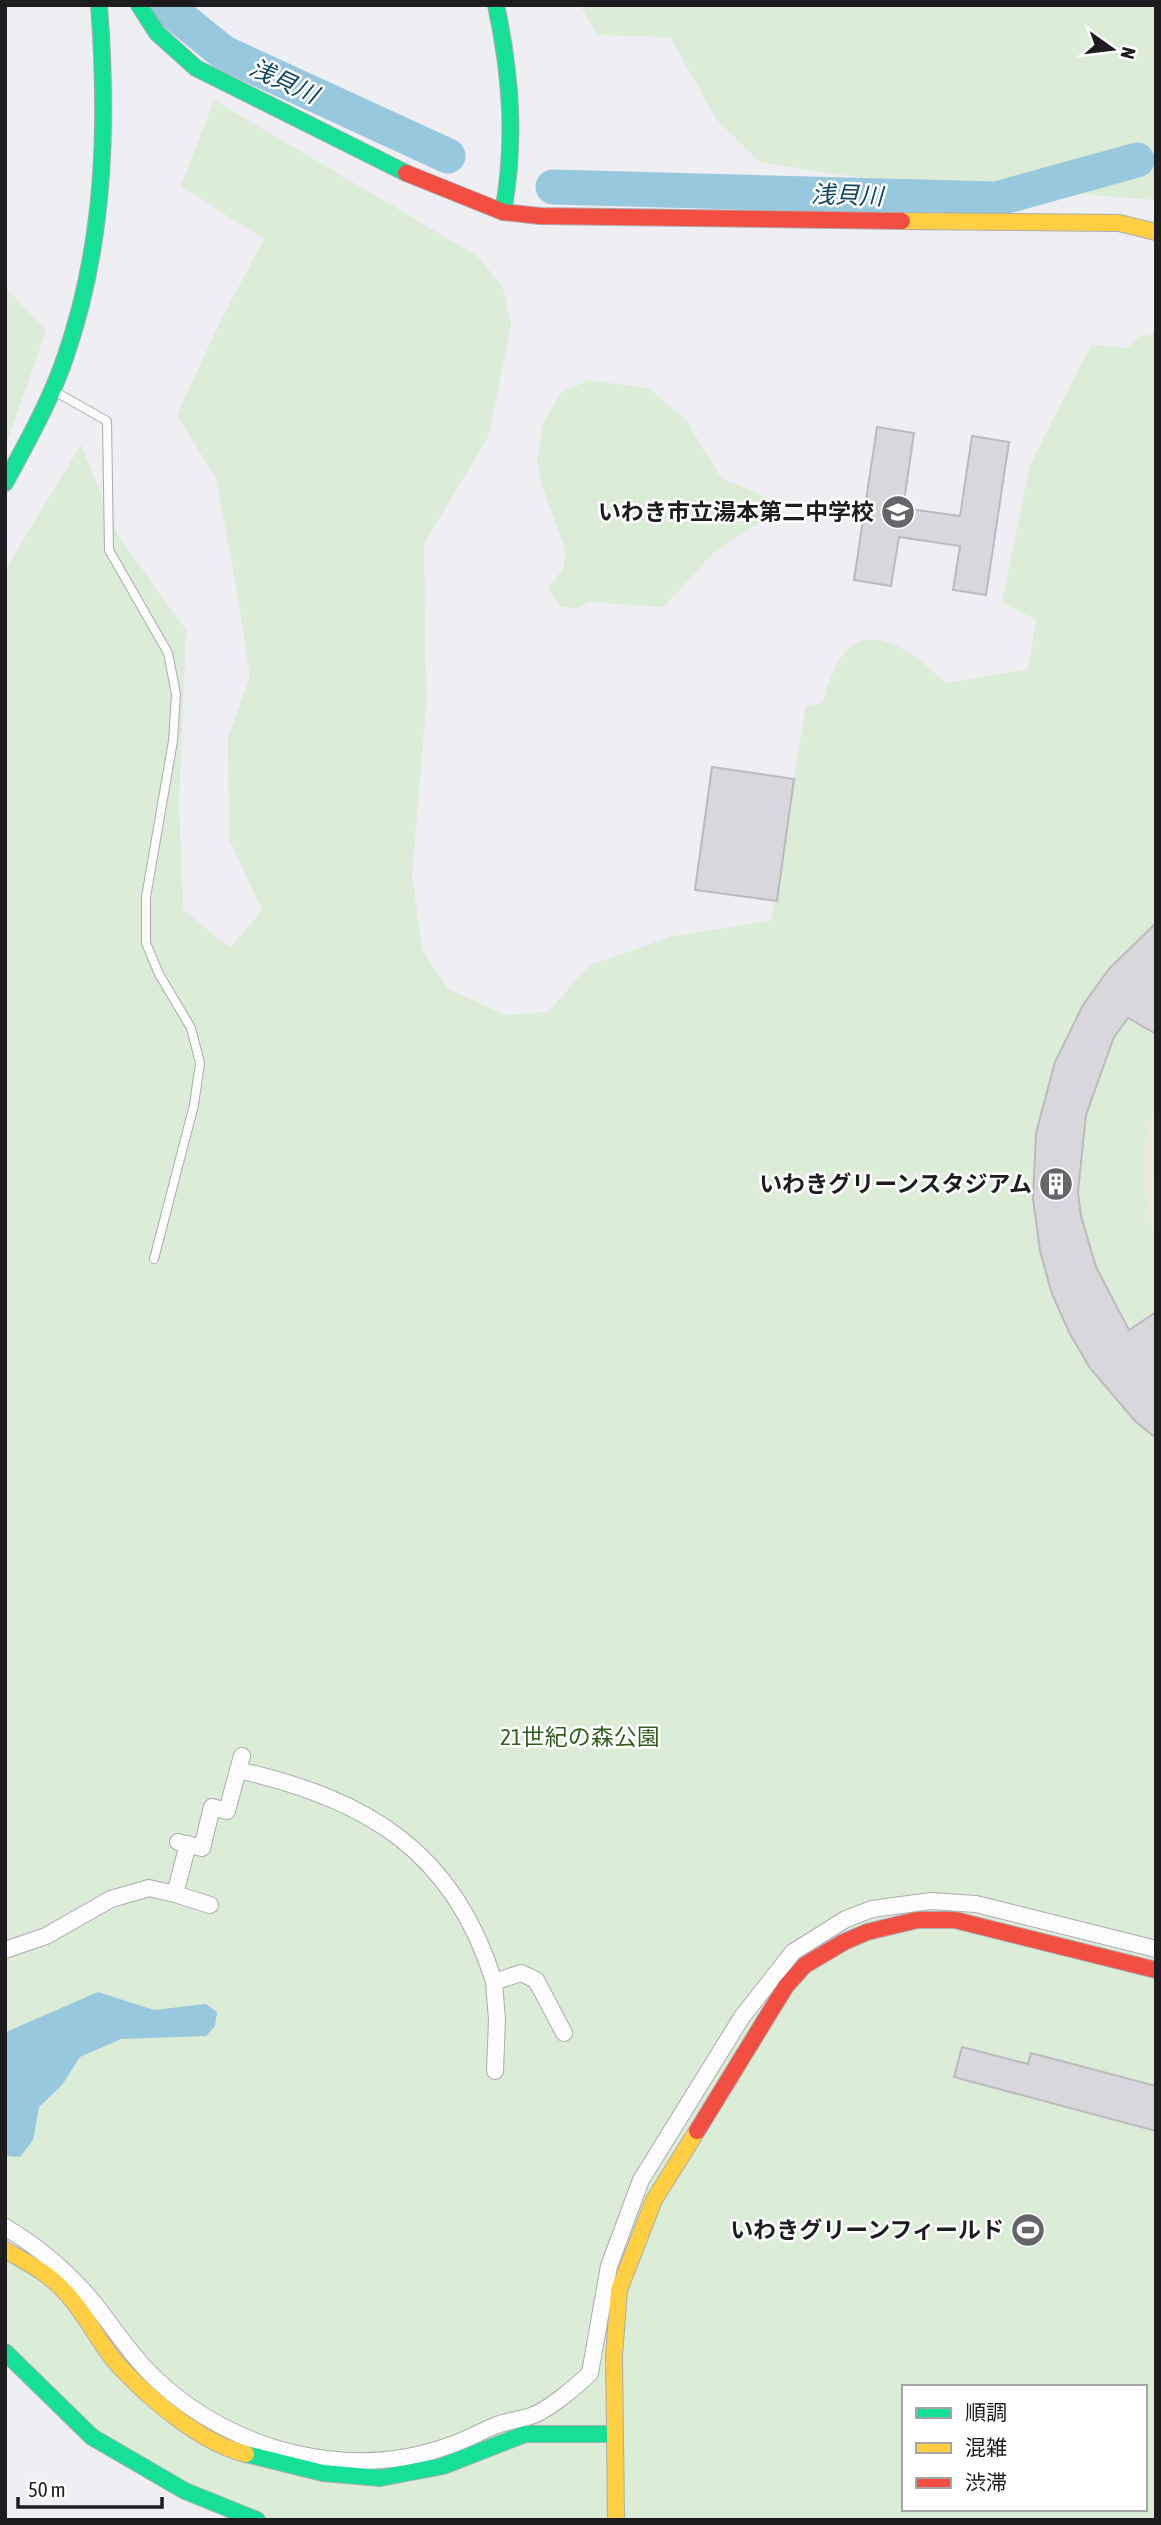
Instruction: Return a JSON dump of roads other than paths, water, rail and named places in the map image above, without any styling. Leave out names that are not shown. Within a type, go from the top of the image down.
[{"type":"street","points":[[5,483],[51,390],[81,304],[94,237],[102,165],[103,94],[99,5]]},
{"type":"street","points":[[139,5],[157,33],[196,68],[413,177],[503,212],[540,216],[689,220],[1119,223],[1156,233]]},
{"type":"street","points":[[496,5],[505,48],[514,135],[512,171],[503,212]]},
{"type":"street","points":[[175,1894],[183,1843],[202,1848],[212,1807],[228,1811],[240,1763],[346,1804],[406,1842],[439,1874],[462,1905],[484,1948],[494,1982],[498,2020],[495,2071]]},
{"type":"street","points":[[5,1950],[46,1936],[111,1899],[149,1888],[210,1905]]},
{"type":"street","points":[[5,2227],[63,2270],[143,2366],[202,2415],[256,2442],[313,2458],[367,2459],[412,2455],[450,2446],[498,2424],[550,2409],[563,2393],[590,2373],[608,2266],[641,2180],[742,2017],[793,1952],[846,1919],[872,1909],[950,1900],[1156,1949]]},
{"type":"street","points":[[616,2520],[614,2356],[619,2290],[636,2240],[654,2200],[700,2123],[786,1986],[805,1965],[867,1932],[917,1920],[955,1920],[1156,1970]]},
{"type":"street","points":[[494,1982],[521,1973],[536,1980],[564,2033]]},
{"type":"street","points":[[5,2250],[36,2268],[66,2292],[119,2366],[152,2396],[208,2441],[233,2451],[323,2473],[380,2478],[443,2466],[525,2434],[613,2434]]},
{"type":"street","points":[[5,2352],[92,2437],[185,2491],[257,2520]]},
{"type":"lane","points":[[51,390],[107,421],[109,550],[168,653],[176,694],[173,741],[146,897],[146,943],[159,974],[191,1027],[200,1063],[194,1105],[154,1259]]},
{"type":"water","points":[[98,1992],[154,2010],[206,2004],[217,2012],[215,2026],[206,2036],[121,2039],[80,2057],[62,2085],[39,2107],[33,2140],[20,2157],[7,2156],[6,2032]]},
{"type":"waterway","name":"浅貝川","points":[[169,5],[172,11],[224,53],[448,156]]},
{"type":"waterway","name":"浅貝川","points":[[553,187],[996,199],[1137,160]]},
{"type":"place","name":"いわき市立湯本第二中学校","points":[[898,512]]},
{"type":"place","name":"いわきグリーンスタジアム","points":[[1056,1184]]},
{"type":"place","name":"いわきグリーンフィールド","points":[[1028,2230]]},
{"type":"park label","name":"21世紀の森公園","points":[[580,1737]]}]
